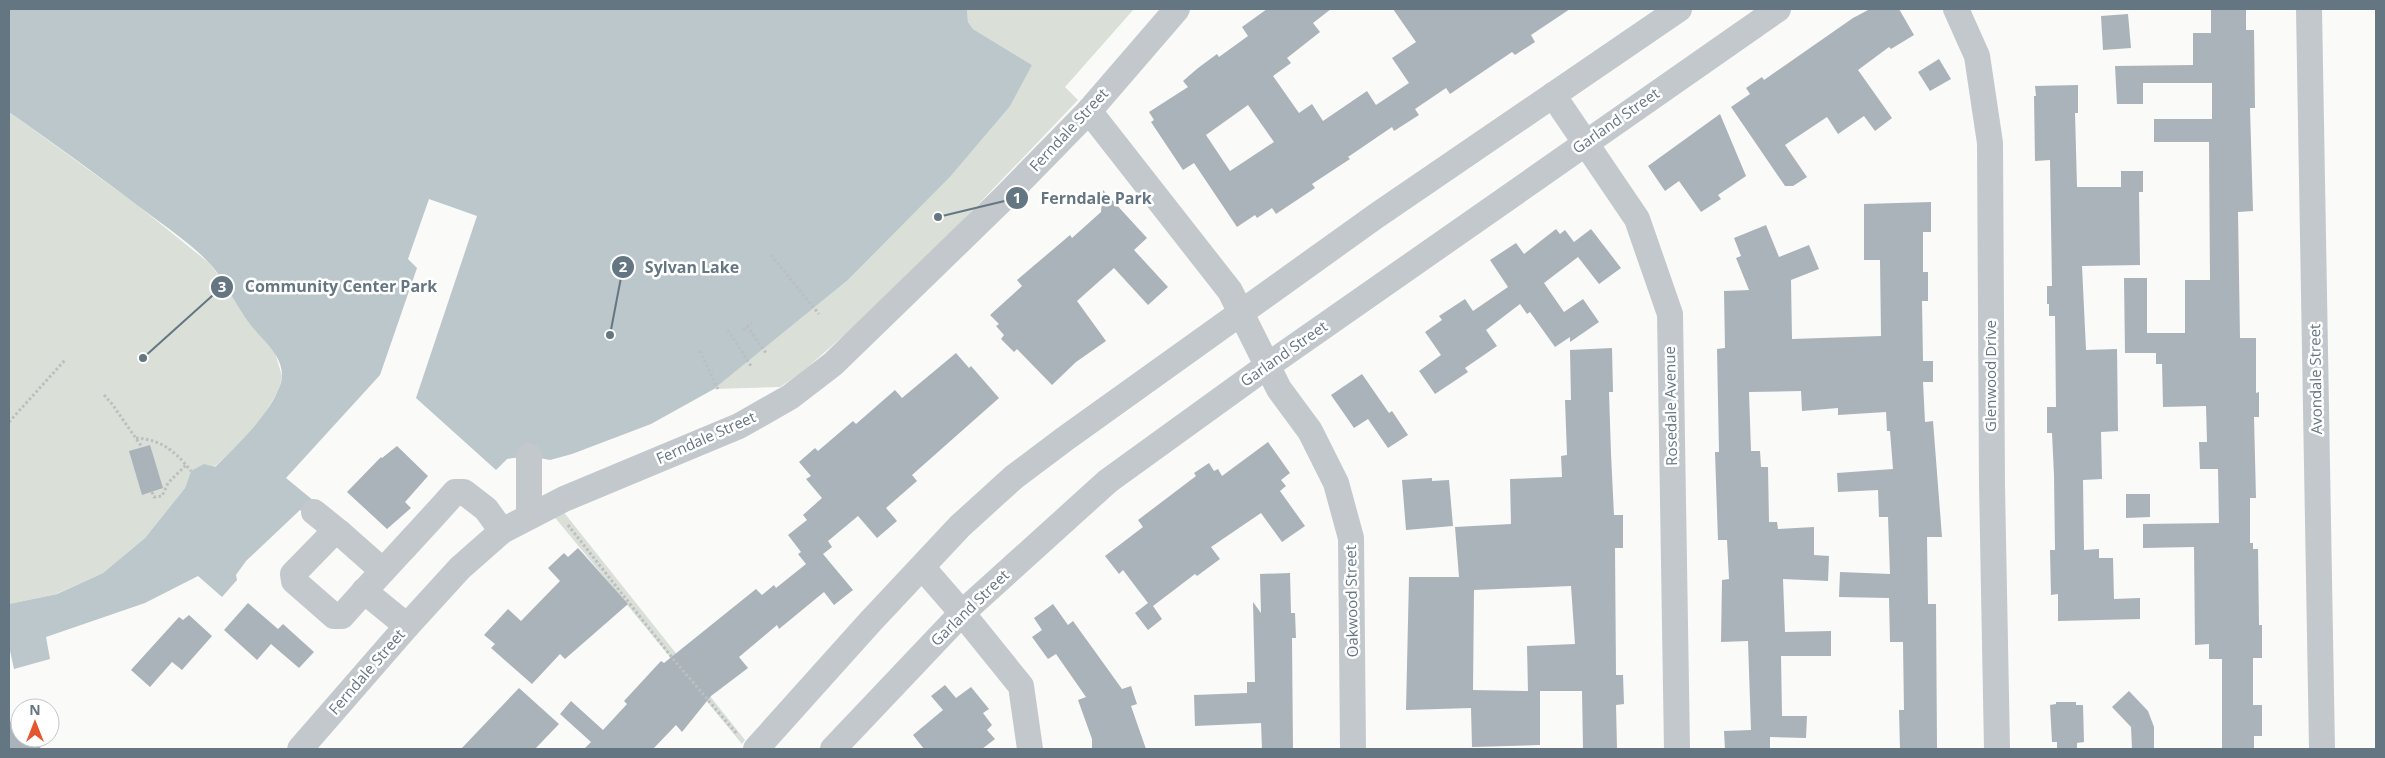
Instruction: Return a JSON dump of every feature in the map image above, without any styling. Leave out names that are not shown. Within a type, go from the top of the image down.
[{"type":"street","name":"Ferndale Street","points":[[300,749],[460,568],[502,531],[529,515],[739,426],[790,397],[833,364],[1003,199],[1089,111],[1177,9]]},
{"type":"street","points":[[747,742],[922,567],[969,517],[1014,477],[1074,432],[1427,180],[1679,9]]},
{"type":"street","name":"Garland Street","points":[[833,749],[962,613],[1108,481],[1267,366],[1778,9]]},
{"type":"street","name":"Glenwood Drive","points":[[1956,9],[1977,56],[1990,143],[1992,485],[1997,749]]},
{"type":"street","name":"Avondale Street","points":[[2309,9],[2322,749]]},
{"type":"street","name":"Rosedale Avenue","points":[[1552,95],[1637,219],[1670,314],[1676,749]]},
{"type":"street","name":"Oakwood Street","points":[[1089,111],[1230,291],[1279,388],[1310,432],[1336,483],[1351,538],[1353,749]]},
{"type":"street","points":[[529,456],[529,515]]},
{"type":"street","points":[[340,533],[333,533],[294,574],[294,581],[334,616],[342,616],[456,492],[464,492],[486,509],[502,531]]},
{"type":"street","points":[[314,512],[383,571]]},
{"type":"street","points":[[922,567],[1021,686],[1030,749]]},
{"type":"street","points":[[364,591],[407,626]]},
{"type":"path","points":[[771,256],[819,314]]},
{"type":"path","points":[[742,330],[752,323]]},
{"type":"path","points":[[748,326],[766,353]]},
{"type":"path","points":[[728,330],[751,366]]},
{"type":"path","points":[[700,351],[718,389]]},
{"type":"path","points":[[9,422],[65,360]]},
{"type":"path","points":[[104,395],[142,448]]},
{"type":"path","points":[[136,438],[150,439],[166,445],[191,471]]},
{"type":"path","points":[[152,492],[154,497],[162,496],[168,483],[186,465]]},
{"type":"path","points":[[554,504],[652,632],[747,742]]},
{"type":"shaded area","points":[[9,9],[967,9],[968,22],[973,29],[1032,65],[1010,106],[949,178],[848,280],[714,389],[651,424],[572,454],[550,460],[529,456],[507,459],[496,470],[416,398],[477,216],[429,199],[408,259],[417,268],[380,375],[286,478],[320,506],[309,517],[300,510],[246,561],[236,575],[237,580],[222,597],[198,576],[145,603],[46,637],[50,659],[14,669],[9,646],[9,604],[57,594],[103,573],[145,538],[185,488],[191,471],[204,464],[215,467],[256,424],[275,398],[282,374],[281,366],[275,353],[250,324],[222,279],[197,251],[9,112]]},
{"type":"shaded area","points":[[967,9],[1134,9],[1065,87],[1078,100],[930,255],[857,324],[801,373],[780,387],[714,389],[848,280],[949,178],[1032,65],[973,29],[968,22]]},
{"type":"shaded area","points":[[9,112],[136,204],[209,263],[226,285],[242,313],[275,353],[282,376],[279,390],[263,416],[237,447],[214,467],[191,471],[185,488],[145,538],[103,573],[56,594],[9,604]]},
{"type":"shaded area","points":[[562,510],[745,740],[742,744],[552,514]]},
{"type":"building","points":[[1267,9],[1331,9],[1313,23],[1320,32],[1287,58],[1291,63],[1273,76],[1299,113],[1312,104],[1323,121],[1367,91],[1376,105],[1409,83],[1392,58],[1416,42],[1393,9],[1570,9],[1531,35],[1535,42],[1515,55],[1512,52],[1450,94],[1446,88],[1415,109],[1419,115],[1394,131],[1392,127],[1348,157],[1350,159],[1312,184],[1315,188],[1276,214],[1272,208],[1257,218],[1255,215],[1237,227],[1194,163],[1183,170],[1151,122],[1154,120],[1149,112],[1188,87],[1183,81],[1198,68],[1217,54],[1219,57],[1248,36],[1242,27]],"holes":[[[1248,105],[1274,142],[1230,171],[1206,135]]]},
{"type":"building","points":[[1870,9],[1899,9],[1914,35],[1891,49],[1889,47],[1858,70],[1892,118],[1875,131],[1864,116],[1838,134],[1827,117],[1785,145],[1807,177],[1793,186],[1785,186],[1731,107],[1750,94],[1746,88],[1762,77],[1764,80],[1853,18]]},
{"type":"building","points":[[2211,9],[2246,9],[2246,30],[2254,30],[2255,108],[2250,108],[2253,211],[2238,212],[2240,338],[2256,338],[2256,393],[2259,392],[2259,417],[2254,417],[2256,498],[2250,498],[2250,543],[2253,543],[2253,549],[2258,549],[2259,625],[2262,625],[2262,658],[2253,658],[2253,705],[2262,705],[2262,736],[2254,736],[2254,748],[2222,748],[2222,659],[2209,659],[2209,644],[2195,645],[2194,547],[2143,548],[2143,524],[2219,523],[2218,469],[2200,469],[2199,442],[2207,442],[2206,406],[2163,407],[2162,364],[2156,364],[2156,353],[2125,353],[2124,278],[2147,278],[2147,333],[2185,333],[2185,280],[2210,280],[2209,142],[2154,142],[2154,119],[2212,119],[2212,83],[2143,83],[2143,104],[2117,104],[2115,66],[2193,65],[2193,33],[2211,33]]},
{"type":"building","points":[[2128,14],[2131,48],[2103,50],[2101,16]]},
{"type":"building","points":[[1939,59],[1951,79],[1930,91],[1918,72]]},
{"type":"building","points":[[2078,85],[2078,113],[2075,113],[2077,187],[2121,187],[2121,171],[2143,171],[2143,192],[2139,192],[2140,265],[2082,266],[2086,350],[2117,349],[2118,431],[2101,432],[2102,479],[2083,480],[2084,550],[2099,549],[2099,558],[2113,558],[2114,599],[2140,598],[2140,619],[2058,621],[2058,594],[2051,595],[2050,550],[2055,550],[2054,475],[2052,433],[2047,433],[2047,407],[2056,407],[2055,316],[2049,316],[2049,304],[2047,304],[2047,286],[2052,286],[2050,160],[2035,161],[2034,96],[2036,96],[2035,86]]},
{"type":"building","points":[[1720,114],[1746,176],[1718,195],[1721,199],[1701,212],[1679,181],[1665,191],[1648,166]]},
{"type":"building","points":[[1103,190],[1147,238],[1134,250],[1168,287],[1148,305],[1114,268],[1077,301],[1106,341],[1076,362],[1052,385],[1017,349],[1014,352],[1001,339],[1004,335],[996,326],[999,324],[990,315],[1022,286],[1017,280],[1070,235],[1072,238],[1101,212]]},
{"type":"building","points":[[1931,202],[1931,232],[1923,232],[1923,272],[1928,272],[1928,301],[1922,301],[1923,361],[1933,361],[1933,382],[1923,382],[1925,422],[1933,421],[1942,537],[1927,537],[1928,604],[1936,604],[1937,749],[1900,749],[1899,710],[1904,710],[1903,642],[1890,642],[1889,598],[1839,597],[1840,572],[1890,574],[1888,517],[1879,517],[1878,490],[1838,492],[1837,473],[1893,469],[1890,431],[1887,431],[1886,412],[1838,415],[1838,408],[1802,411],[1801,391],[1749,392],[1751,451],[1760,451],[1761,467],[1768,467],[1769,522],[1777,522],[1778,529],[1814,527],[1814,555],[1829,556],[1828,581],[1783,579],[1785,632],[1831,631],[1831,656],[1781,656],[1782,716],[1807,716],[1806,738],[1770,737],[1770,749],[1725,749],[1724,731],[1751,730],[1748,641],[1721,642],[1722,580],[1729,579],[1727,540],[1718,540],[1715,452],[1719,452],[1717,349],[1725,348],[1724,291],[1749,290],[1736,258],[1741,256],[1734,238],[1766,225],[1779,257],[1809,245],[1819,269],[1791,280],[1792,339],[1881,336],[1880,260],[1864,260],[1864,204]]},
{"type":"building","points":[[1556,229],[1560,234],[1565,230],[1574,242],[1591,229],[1621,268],[1599,284],[1578,257],[1544,283],[1564,312],[1583,299],[1599,322],[1570,342],[1570,337],[1555,347],[1530,312],[1527,314],[1520,304],[1486,330],[1497,346],[1465,368],[1468,372],[1435,394],[1419,371],[1441,355],[1425,332],[1442,320],[1439,316],[1465,299],[1473,311],[1508,287],[1490,260],[1516,243],[1524,254]]},
{"type":"building","points":[[1612,348],[1613,392],[1609,392],[1614,515],[1623,515],[1623,548],[1615,548],[1616,675],[1623,675],[1624,704],[1616,705],[1617,749],[1583,749],[1582,691],[1540,691],[1540,745],[1472,747],[1471,708],[1406,710],[1409,577],[1459,577],[1455,527],[1511,524],[1510,479],[1562,477],[1561,456],[1567,455],[1565,400],[1571,400],[1570,350]],"holes":[[[1571,586],[1575,644],[1527,646],[1528,691],[1473,690],[1474,590]]]},
{"type":"building","points":[[956,353],[969,368],[971,366],[999,398],[912,475],[917,481],[886,508],[897,521],[877,538],[858,516],[828,541],[832,547],[823,554],[853,590],[834,605],[824,592],[779,629],[777,625],[739,657],[748,668],[711,696],[682,732],[676,725],[653,749],[584,749],[591,742],[560,714],[571,701],[603,730],[627,704],[624,701],[661,661],[664,663],[756,589],[762,595],[774,585],[776,588],[806,564],[798,554],[801,552],[788,535],[807,520],[803,515],[822,498],[806,479],[811,476],[799,462],[815,448],[818,451],[853,421],[856,424],[895,390],[902,398]]},
{"type":"building","points":[[1362,374],[1389,413],[1392,411],[1408,435],[1388,448],[1368,419],[1354,428],[1331,395]]},
{"type":"building","points":[[1268,442],[1290,473],[1281,480],[1286,486],[1280,491],[1305,526],[1282,542],[1261,513],[1211,547],[1220,559],[1197,576],[1195,574],[1153,606],[1162,619],[1148,630],[1135,613],[1148,603],[1123,570],[1119,574],[1105,556],[1143,527],[1138,520],[1196,476],[1194,473],[1209,463],[1214,471],[1218,469],[1222,476]]},
{"type":"building","points":[[150,445],[163,488],[142,495],[129,451]]},
{"type":"building","points":[[397,446],[428,476],[405,502],[411,508],[387,529],[347,492],[381,457]]},
{"type":"building","points":[[1432,478],[1432,481],[1449,480],[1453,526],[1406,530],[1402,480]]},
{"type":"building","points":[[2126,494],[2150,494],[2150,517],[2126,518]]},
{"type":"building","points":[[578,548],[628,604],[565,659],[560,654],[532,684],[491,648],[495,644],[484,635],[508,609],[521,621],[560,581],[548,568],[564,553],[568,557]]},
{"type":"building","points":[[1290,573],[1291,613],[1295,613],[1296,638],[1292,638],[1293,749],[1262,749],[1261,723],[1195,726],[1194,695],[1247,693],[1247,682],[1255,682],[1253,602],[1261,613],[1260,574]]},
{"type":"building","points":[[248,603],[278,629],[283,624],[314,652],[299,668],[271,644],[257,660],[224,630]]},
{"type":"building","points":[[1053,604],[1068,625],[1073,621],[1122,689],[1131,686],[1137,704],[1131,706],[1146,749],[1092,749],[1092,739],[1078,700],[1086,697],[1056,654],[1048,659],[1032,637],[1042,630],[1034,618]]},
{"type":"building","points":[[189,615],[212,636],[182,670],[172,662],[150,687],[131,670],[179,617],[183,620]]},
{"type":"building","points":[[945,685],[956,698],[971,687],[989,709],[983,713],[992,725],[987,730],[995,739],[982,749],[924,749],[913,735],[943,710],[931,696]]},
{"type":"building","points":[[519,688],[559,724],[535,749],[461,749]]},
{"type":"building","points":[[2129,691],[2148,711],[2154,727],[2154,749],[2132,749],[2131,727],[2112,707]]},
{"type":"building","points":[[2056,702],[2076,702],[2076,705],[2083,705],[2084,742],[2077,743],[2077,749],[2057,749],[2057,742],[2052,742],[2050,705],[2056,704]]},
{"type":"building","points":[[9,720],[10,748],[42,749],[9,749]]},
{"type":"place","name":"Ferndale Park","points":[[938,217]]},
{"type":"place","name":"Sylvan Lake","points":[[610,335]]},
{"type":"place","name":"Community Center Park","points":[[143,358]]}]
